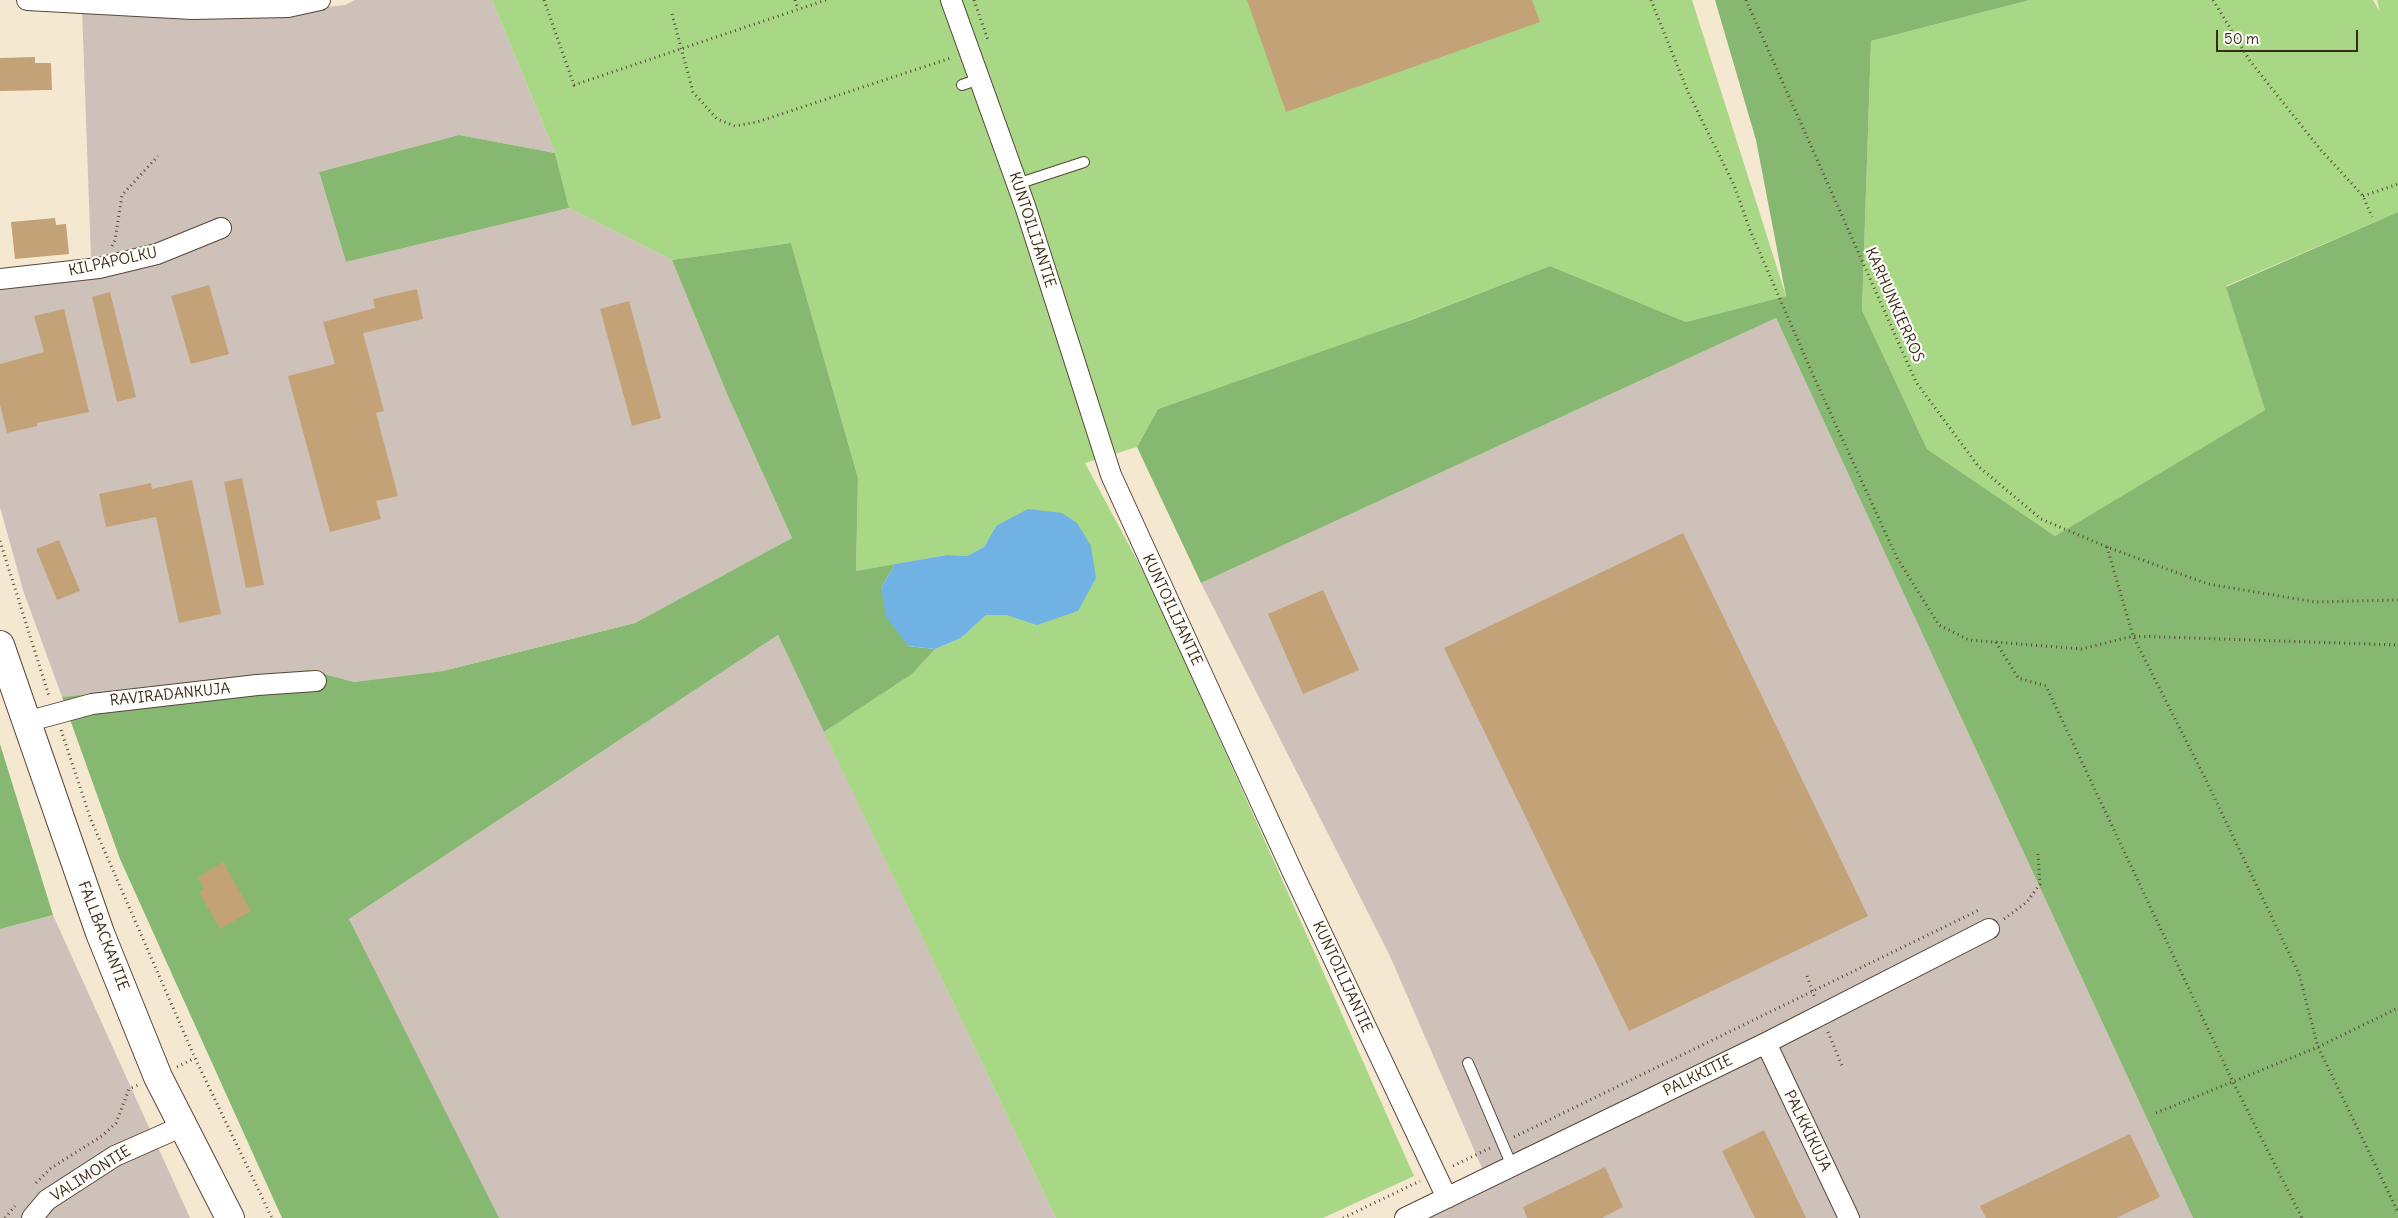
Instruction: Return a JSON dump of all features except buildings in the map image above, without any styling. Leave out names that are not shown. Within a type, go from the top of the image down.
[{"type":"street","points":[[27,0],[192,9],[288,7],[320,0]]},
{"type":"street","name":"KUNTOILIJANTIE","points":[[950,0],[970,82],[1017,184],[1111,475],[1293,873],[1447,1198]]},
{"type":"street","name":"KILPAPOLKU","points":[[0,279],[99,268],[157,254],[221,228]]},
{"type":"street","name":"FALLBACKANTIE","points":[[0,645],[100,933],[158,1077],[230,1218]]},
{"type":"street","name":"RAVIRADANKUJA","points":[[26,722],[92,704],[316,681]]},
{"type":"street","name":"PALKKITIE","points":[[1414,1216],[1512,1166],[1766,1043],[1989,929]]},
{"type":"street","name":"PALKKIKUJA","points":[[1766,1043],[1849,1218]]},
{"type":"street","name":"VALIMONTIE","points":[[32,1218],[47,1200],[115,1156],[183,1126]]},
{"type":"lane","points":[[1017,184],[1084,162]]},
{"type":"lane","points":[[1468,1063],[1512,1166]]},
{"type":"path","points":[[544,0],[574,85],[826,0]]},
{"type":"path","points":[[795,0],[798,9]]},
{"type":"path","points":[[974,0],[990,47]]},
{"type":"path","points":[[1651,0],[1688,92],[1734,185],[1750,230],[1813,375],[1897,558],[1939,626],[1969,640],[2082,649],[2133,636],[2398,645]]},
{"type":"path","name":"KARHUNKIERROS","points":[[1746,0],[1916,382],[1978,466],[2041,519],[2107,547],[2208,584],[2316,602],[2398,600]]},
{"type":"path","points":[[2214,0],[2250,61],[2320,149],[2363,196],[2372,217]]},
{"type":"path","points":[[672,14],[693,92],[717,119],[735,126],[757,122],[952,58]]},
{"type":"path","points":[[99,268],[115,240],[122,195],[158,156]]},
{"type":"path","points":[[2363,196],[2398,184]]},
{"type":"path","points":[[0,541],[91,820],[195,1058],[272,1218]]},
{"type":"path","points":[[2107,547],[2133,636],[2205,778],[2299,974],[2318,1047],[2398,1212]]},
{"type":"path","points":[[1996,642],[2018,678],[2046,686],[2233,1082],[2302,1218]]},
{"type":"path","points":[[1989,929],[2027,902],[2040,884],[2038,854]]},
{"type":"path","points":[[1343,1218],[1981,909]]},
{"type":"path","points":[[2156,1113],[2318,1047],[2398,1008]]},
{"type":"path","points":[[34,1185],[51,1168],[102,1136],[116,1123],[129,1089],[195,1058]]},
{"type":"path","points":[[5,1218],[16,1205]]},
{"type":"shaded area","points":[[355,0],[492,0],[555,153],[459,135],[319,172],[346,262],[569,208],[672,260],[727,394],[792,538],[635,623],[443,671],[354,682],[309,670],[62,697],[23,590],[0,507],[0,269],[91,258],[82,9],[265,14],[345,5]]},
{"type":"shaded area","points":[[1776,318],[2193,1218],[1421,1218],[1489,1184],[1389,954],[1201,583]]},
{"type":"shaded area","points":[[778,635],[1056,1218],[492,1218],[349,919]]},
{"type":"shaded area","points":[[53,915],[190,1218],[0,1218],[0,929]]},
{"type":"green space","points":[[492,0],[1692,0],[1786,296],[1686,322],[1550,266],[1392,327],[1158,409],[1137,447],[1085,463],[1154,592],[1414,1176],[1323,1218],[1056,1218],[824,732],[912,674],[935,649],[961,638],[986,615],[1006,615],[1037,624],[996,526],[984,547],[967,556],[947,555],[856,571],[858,478],[791,243],[672,260],[569,208],[555,153]]},
{"type":"green space","points":[[1715,0],[2030,0],[1871,41],[1862,310],[1927,449],[2055,536],[2265,410],[2226,287],[2398,212],[2398,1218],[2193,1218],[1776,318],[1201,583],[1137,447],[1158,409],[1411,320],[1550,266],[1686,322],[1786,296],[1756,140]]},
{"type":"green space","points":[[2030,0],[2373,0],[2380,12],[2377,0],[2398,0],[2398,212],[2226,286],[2265,410],[2055,536],[1927,449],[1862,310],[1871,41]]},
{"type":"green space","points":[[459,135],[555,153],[569,208],[346,262],[319,172]]},
{"type":"green space","points":[[791,243],[858,478],[856,571],[895,564],[881,588],[908,646],[935,649],[912,674],[824,732],[778,635],[349,919],[499,1218],[282,1218],[120,859],[62,697],[309,670],[354,682],[443,671],[635,623],[792,538],[727,394],[672,260]]},
{"type":"green space","points":[[0,744],[53,915],[0,929]]},
{"type":"water","points":[[1028,509],[1062,513],[1077,523],[1091,546],[1096,578],[1078,611],[1037,625],[1006,615],[986,615],[961,638],[935,649],[908,646],[886,617],[881,588],[895,564],[947,555],[967,556],[984,547],[996,526]]}]
